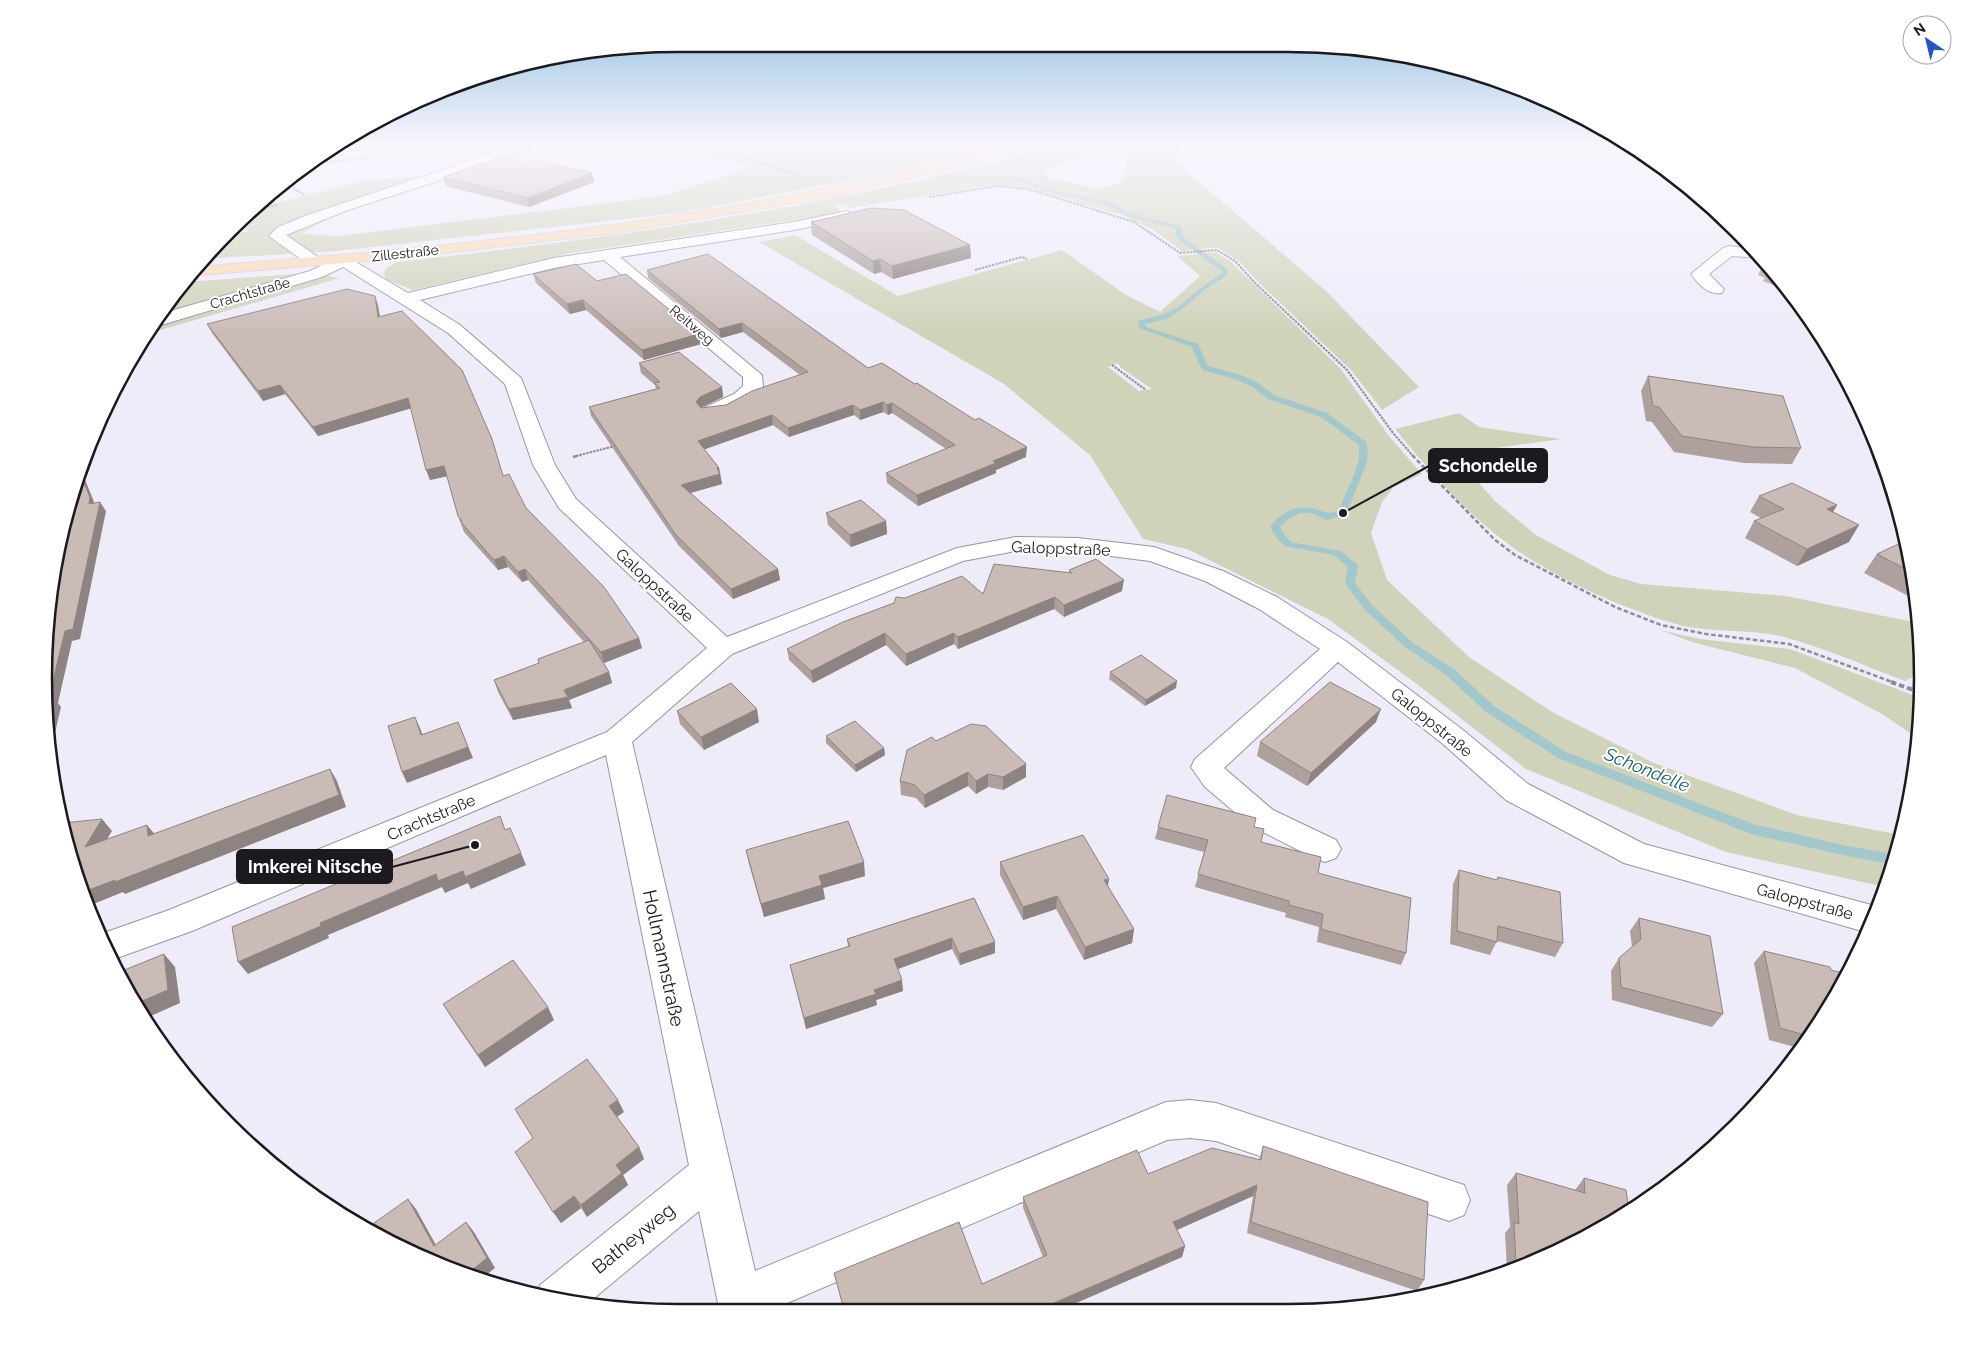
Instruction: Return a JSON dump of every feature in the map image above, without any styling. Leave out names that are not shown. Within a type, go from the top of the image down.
[{"type":"main road","name":"Zillestraße","points":[[204,271],[344,260],[604,231],[743,208]]},
{"type":"street","points":[[315,262],[278,236],[283,230],[340,208]]},
{"type":"street","points":[[405,299],[554,263],[609,256],[862,214]]},
{"type":"street","points":[[1716,289],[1700,274],[1729,251],[1747,253]]},
{"type":"street","name":"Reitweg","points":[[609,256],[752,375],[753,387],[741,398],[710,412]]},
{"type":"street","name":"Galoppstraße","points":[[344,260],[454,329],[514,382],[544,465],[568,503],[723,648],[957,555],[1016,544],[1078,545],[1154,554],[1214,576],[1268,603],[1338,648],[1453,737],[1517,792],[1635,854],[1867,918]]},
{"type":"street","name":"Crachtstraße","points":[[168,317],[316,274],[344,260]]},
{"type":"street","points":[[617,739],[723,648]]},
{"type":"street","points":[[1325,849],[1262,818],[1216,780],[1206,767],[1303,677],[1338,648]]},
{"type":"street","name":"Crachtstraße","points":[[113,945],[180,921],[617,739]]},
{"type":"street","name":"Hollmannstraße","points":[[617,739],[739,1304]]},
{"type":"street","points":[[747,1304],[1166,1121],[1190,1119],[1216,1122],[1449,1200]]},
{"type":"street","name":"Batheyweg","points":[[565,1294],[710,1175]]},
{"type":"path","points":[[1090,208],[1134,222],[1180,253],[1217,250],[1235,261],[1347,370],[1393,433],[1428,473],[1495,540],[1515,555],[1615,608],[1662,624],[1706,634],[1789,644],[1914,690]]},
{"type":"path","points":[[974,270],[1022,256],[1027,259]]},
{"type":"path","points":[[1112,365],[1146,390]]},
{"type":"path","points":[[544,465],[618,445]]},
{"type":"green space","points":[[266,208],[344,208],[301,234],[338,236],[564,208],[703,208],[678,213],[336,251],[215,258],[240,233],[248,232],[244,229]]},
{"type":"green space","points":[[777,208],[838,208],[842,213],[571,253],[413,290],[387,280],[383,274],[386,268],[398,262],[564,242]]},
{"type":"green space","points":[[1098,208],[1230,208],[1325,290],[1419,387],[1382,410],[1351,370],[1258,282],[1240,262],[1217,247],[1182,251],[1152,229],[1121,215]]},
{"type":"green space","points":[[795,235],[898,296],[1062,250],[1126,295],[1160,312],[1200,276],[1177,256],[1216,252],[1231,262],[1340,368],[1389,436],[1422,474],[1394,487],[1382,502],[1371,533],[1387,580],[1469,657],[1552,712],[1654,763],[1797,815],[1895,834],[1879,886],[1726,852],[1526,769],[1418,685],[1328,619],[1187,549],[1143,539],[1090,455],[1004,384],[759,242]],"holes":[[[1118,363],[1121,368],[1152,389],[1139,391],[1108,367]]]},
{"type":"green space","points":[[308,273],[171,313],[195,281]]},
{"type":"green space","points":[[328,276],[340,278],[158,331],[166,319]]},
{"type":"green space","points":[[1459,413],[1479,427],[1561,439],[1453,454],[1495,501],[1536,535],[1610,575],[1641,584],[1786,596],[1911,622],[1914,677],[1905,681],[1799,641],[1771,634],[1703,629],[1676,624],[1609,600],[1541,566],[1503,540],[1459,502],[1395,429]]},
{"type":"green space","points":[[1660,630],[1700,639],[1790,649],[1913,695],[1912,734],[1882,714],[1795,668],[1695,643]]},
{"type":"building","points":[[870,208],[904,210],[970,245],[892,266],[880,259],[873,261],[811,222]]},
{"type":"building","points":[[708,254],[868,368],[882,363],[975,420],[979,418],[1027,447],[993,461],[996,463],[917,495],[886,473],[955,445],[892,403],[887,405],[883,402],[860,410],[853,405],[788,428],[772,415],[698,441],[719,468],[717,468],[720,474],[681,485],[778,569],[731,589],[676,535],[589,407],[660,388],[654,383],[660,382],[639,363],[679,352],[722,387],[700,397],[696,402],[701,408],[726,405],[752,391],[808,372],[742,323],[719,329],[647,270]]},
{"type":"building","points":[[576,264],[597,281],[626,274],[699,334],[642,350],[583,300],[567,304],[533,274]]},
{"type":"building","points":[[347,289],[375,296],[378,317],[402,311],[462,370],[492,439],[503,476],[509,474],[526,508],[604,587],[639,638],[601,652],[525,569],[518,572],[504,556],[494,560],[461,522],[444,466],[426,470],[408,398],[313,427],[280,385],[258,391],[207,324]]},
{"type":"building","points":[[1648,376],[1783,396],[1801,448],[1752,447],[1682,436],[1659,407],[1653,406]]},
{"type":"building","points":[[84,483],[90,497],[89,504],[100,502],[73,629],[65,631],[52,684],[58,597],[74,516]]},
{"type":"building","points":[[1792,483],[1837,505],[1827,509],[1859,525],[1807,549],[1754,521],[1784,509],[1759,496]]},
{"type":"building","points":[[861,500],[886,521],[850,535],[826,513]]},
{"type":"building","points":[[1899,544],[1904,568],[1877,554]]},
{"type":"building","points":[[1096,559],[1124,580],[1064,605],[1055,597],[958,637],[954,633],[906,654],[885,633],[811,671],[787,649],[843,622],[894,603],[896,597],[905,598],[962,576],[983,594],[994,564],[1072,573],[1069,570]]},
{"type":"building","points":[[589,640],[609,672],[564,690],[568,697],[509,709],[494,680],[539,663],[538,659]]},
{"type":"building","points":[[1141,655],[1177,681],[1146,700],[1110,672]]},
{"type":"building","points":[[1330,682],[1381,709],[1311,773],[1260,742]]},
{"type":"building","points":[[731,683],[757,709],[701,737],[677,711]]},
{"type":"building","points":[[415,717],[421,735],[458,722],[468,747],[402,772],[388,726]]},
{"type":"building","points":[[855,721],[884,748],[855,765],[826,736]]},
{"type":"building","points":[[971,724],[986,726],[1026,764],[1003,777],[988,774],[976,781],[968,772],[924,795],[915,785],[900,781],[907,750],[932,737],[936,741]]},
{"type":"building","points":[[330,769],[339,795],[115,882],[115,880],[90,890],[70,822],[102,819],[85,847],[147,825],[148,836]]},
{"type":"building","points":[[1167,795],[1256,818],[1254,827],[1264,829],[1261,842],[1321,857],[1318,873],[1411,898],[1406,953],[1321,929],[1323,914],[1289,905],[1289,901],[1198,874],[1208,840],[1158,827]]},
{"type":"building","points":[[500,816],[505,830],[510,828],[521,853],[465,877],[463,871],[438,881],[436,874],[320,923],[321,926],[238,962],[232,927]]},
{"type":"building","points":[[848,821],[864,862],[819,876],[822,885],[761,904],[746,850]]},
{"type":"building","points":[[1083,835],[1109,879],[1104,880],[1134,929],[1085,947],[1057,896],[1023,907],[1000,862]]},
{"type":"building","points":[[1459,870],[1497,880],[1498,877],[1560,892],[1563,943],[1498,926],[1497,942],[1457,931]]},
{"type":"building","points":[[974,898],[995,942],[959,954],[952,938],[894,959],[902,980],[874,990],[876,994],[804,1018],[790,965],[850,946],[847,939]]},
{"type":"building","points":[[1639,918],[1710,936],[1723,1014],[1621,987],[1619,958],[1641,939]]},
{"type":"building","points":[[1764,951],[1830,967],[1831,970],[1841,972],[1803,1034],[1780,1028]]},
{"type":"building","points":[[164,954],[168,990],[142,1001],[125,970]]},
{"type":"building","points":[[513,960],[548,1007],[478,1055],[443,1004]]},
{"type":"building","points":[[587,1059],[618,1100],[609,1106],[639,1147],[616,1165],[622,1173],[581,1205],[574,1196],[553,1212],[515,1152],[533,1138],[515,1109]]},
{"type":"building","points":[[1263,1146],[1428,1202],[1424,1280],[1251,1222],[1257,1185],[1173,1222],[1185,1246],[1052,1304],[843,1304],[834,1273],[959,1222],[982,1284],[1047,1255],[1023,1197],[1137,1150],[1148,1174],[1212,1148],[1261,1160]]},
{"type":"building","points":[[1516,1173],[1585,1193],[1584,1178],[1626,1190],[1628,1204],[1565,1240],[1516,1261],[1514,1222],[1519,1224]]},
{"type":"building","points":[[408,1199],[434,1246],[466,1222],[487,1258],[473,1269],[402,1240],[376,1227],[374,1223]]},
{"type":"waterway","name":"Schondelle","points":[[1117,208],[1126,214],[1178,227],[1180,238],[1225,270],[1225,274],[1200,291],[1179,309],[1164,317],[1141,323],[1143,328],[1195,346],[1205,368],[1238,377],[1254,384],[1271,397],[1324,415],[1363,444],[1363,462],[1343,513],[1327,517],[1313,511],[1299,510],[1293,512],[1275,527],[1282,539],[1288,544],[1337,553],[1353,566],[1350,583],[1368,607],[1409,645],[1450,672],[1490,709],[1562,755],[1751,829],[1847,851],[1888,858]]},
{"type":"place","name":"Schondelle","points":[[1343,513]]},
{"type":"place","name":"Imkerei Nitsche","points":[[475,845]]}]
